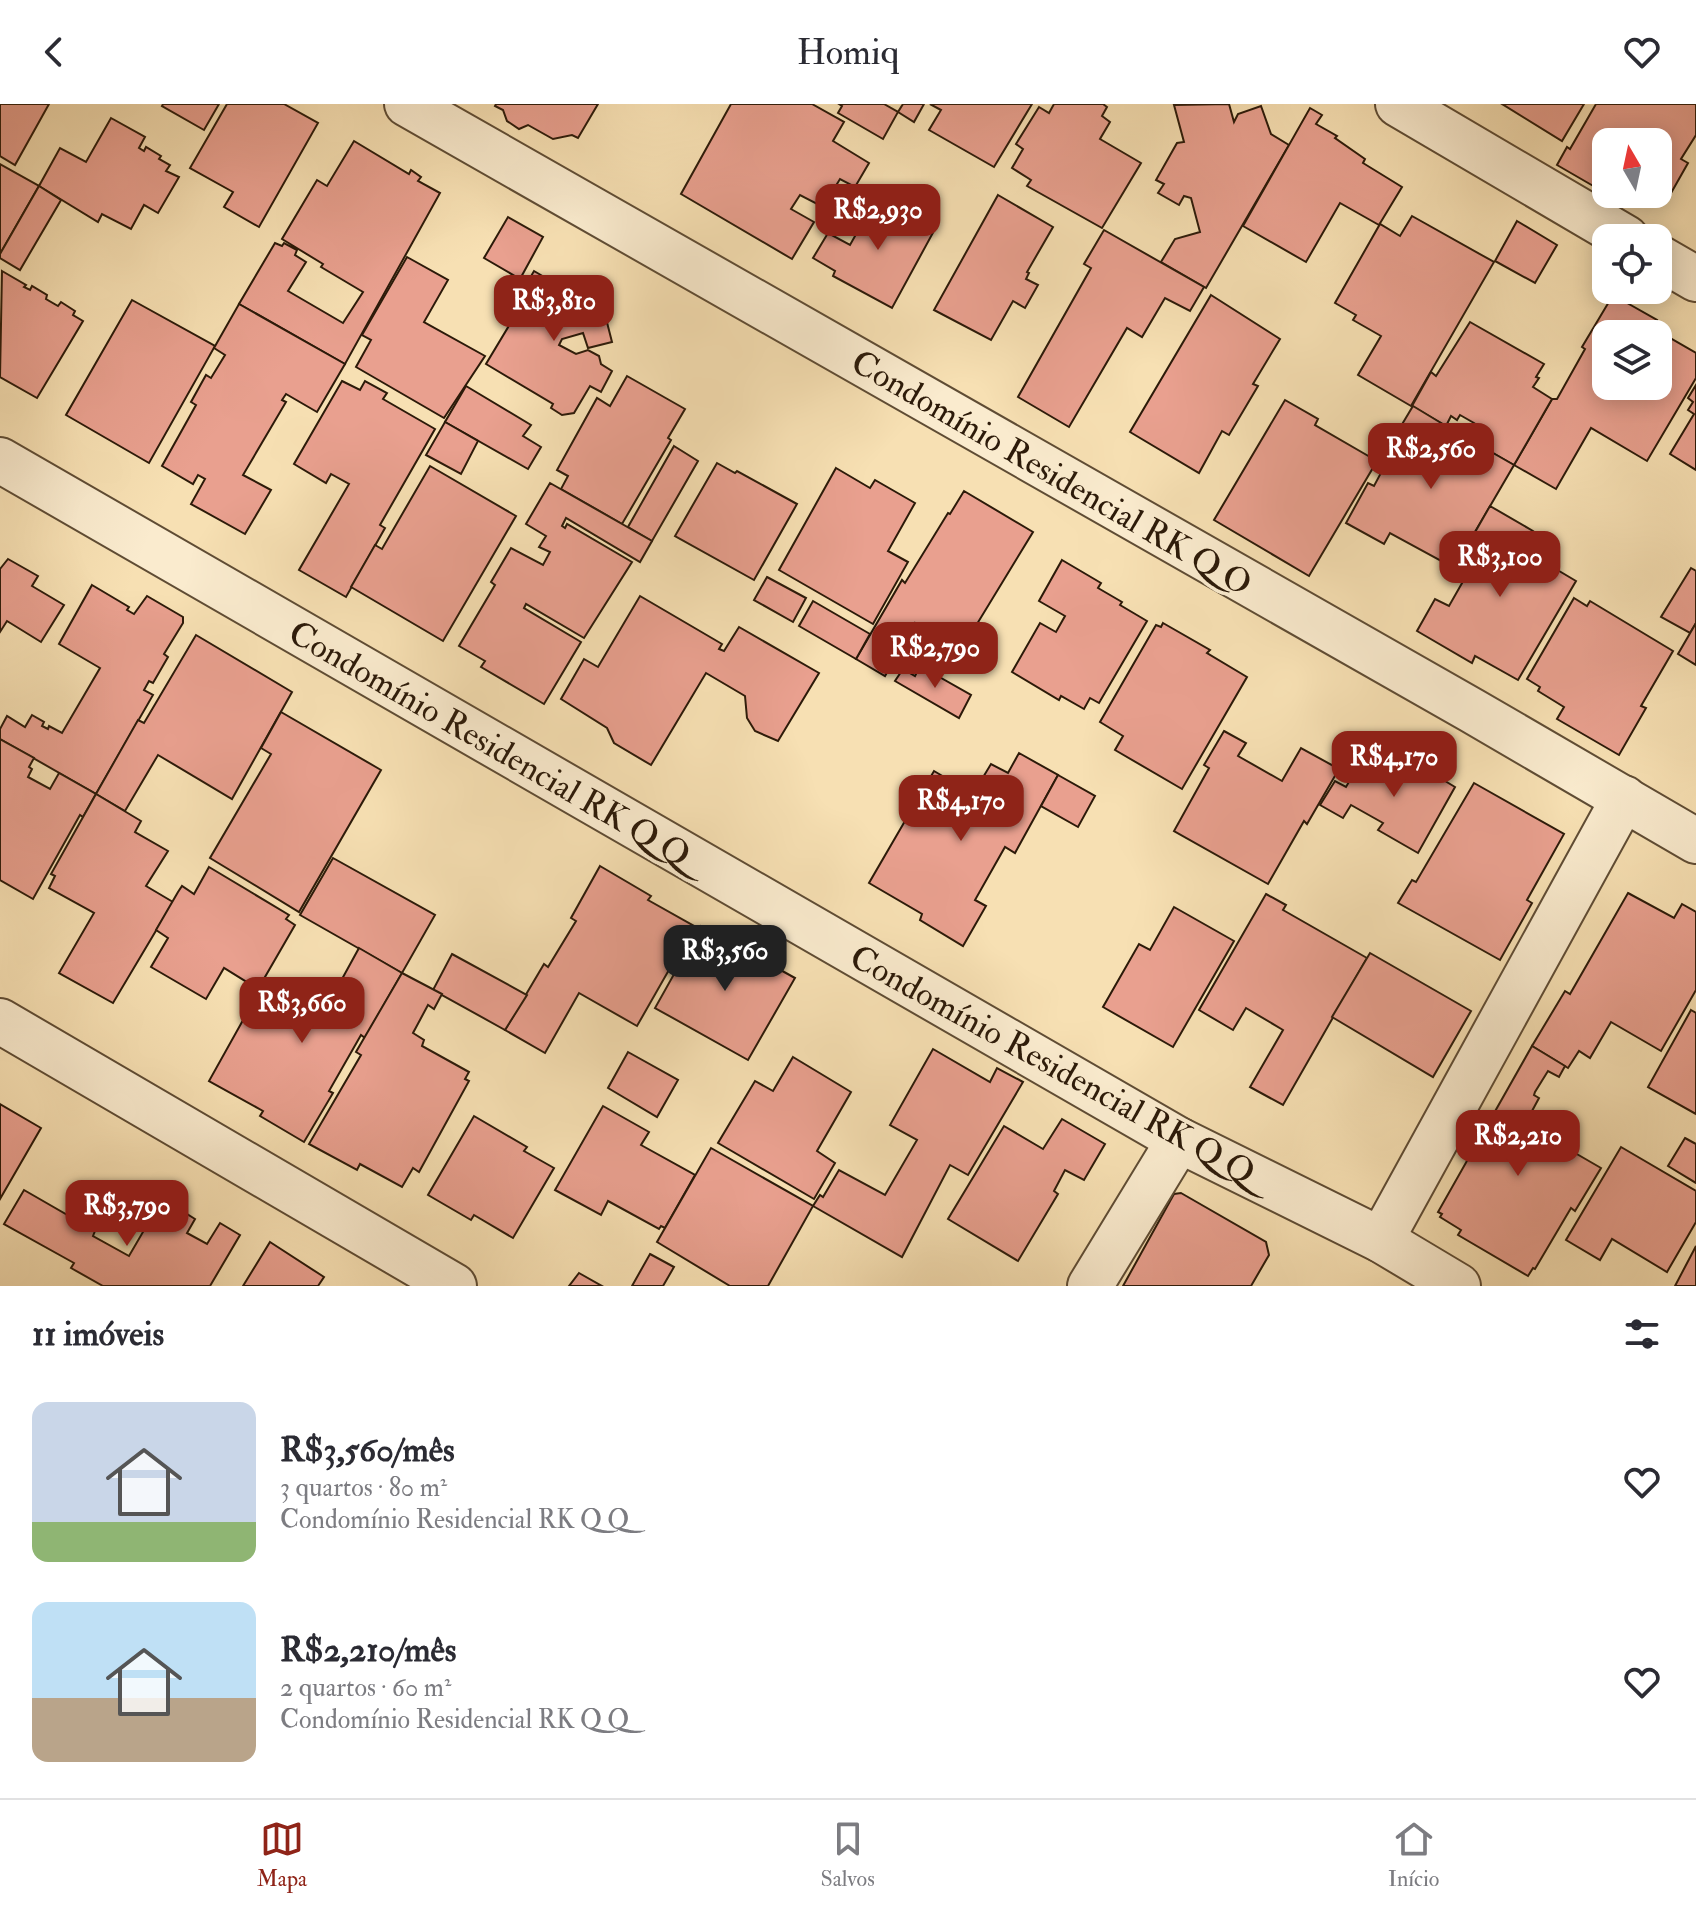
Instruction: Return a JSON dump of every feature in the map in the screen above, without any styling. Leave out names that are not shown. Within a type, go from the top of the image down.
[{"type":"street","name":"Condomínio Residencial RK Q O","points":[[407,104],[1696,841]]},
{"type":"street","points":[[1398,104],[1602,224]]},
{"type":"street","points":[[1672,265],[1696,279]]},
{"type":"street","name":"Condomínio Residencial RK Q Q","points":[[0,460],[1179,1140],[1381,1240],[1458,1286]]},
{"type":"street","points":[[1381,1240],[1624,798]]},
{"type":"street","points":[[0,1021],[454,1286]]},
{"type":"street","points":[[1090,1286],[1179,1140]]},
{"type":"building","points":[[0,104],[49,104],[15,165],[0,156]]},
{"type":"building","points":[[163,104],[219,104],[204,130]]},
{"type":"building","points":[[227,104],[284,104],[318,123],[259,227],[224,207],[233,192],[190,168]]},
{"type":"building","points":[[496,104],[598,104],[578,138],[572,135],[553,139],[528,125],[519,129],[507,121],[503,110]]},
{"type":"building","points":[[731,104],[812,104],[844,122],[833,141],[869,163],[855,187],[840,179],[823,207],[800,195],[791,209],[814,222],[792,259],[681,194]]},
{"type":"building","points":[[839,104],[884,104],[898,112],[883,139],[838,113],[842,106]]},
{"type":"building","points":[[903,104],[924,104],[914,122],[898,112]]},
{"type":"building","points":[[930,104],[1032,104],[994,167],[929,130],[941,110]]},
{"type":"building","points":[[1054,104],[1103,104],[1107,107],[1102,116],[1110,122],[1100,139],[1141,163],[1102,228],[1027,186],[1031,180],[1012,168],[1023,149],[1016,144],[1039,107],[1049,113]]},
{"type":"building","points":[[1229,104],[1234,122],[1238,114],[1261,106],[1271,134],[1289,145],[1206,288],[1161,262],[1175,239],[1200,232],[1191,198],[1184,196],[1179,205],[1158,193],[1164,184],[1156,180],[1177,143],[1184,142],[1174,105]]},
{"type":"building","points":[[1502,104],[1584,104],[1562,141]]},
{"type":"building","points":[[1596,104],[1696,104],[1696,135],[1681,159],[1688,163],[1672,191],[1672,128],[1592,128],[1592,185],[1557,165],[1567,147],[1570,149]]},
{"type":"building","points":[[1310,108],[1322,115],[1316,124],[1337,136],[1335,138],[1365,159],[1363,163],[1402,187],[1379,225],[1340,203],[1306,262],[1243,226]]},
{"type":"building","points":[[111,118],[145,137],[139,148],[144,151],[146,147],[161,156],[159,159],[170,165],[166,171],[179,177],[158,213],[144,205],[131,229],[102,214],[98,222],[39,186],[60,148],[86,162]]},
{"type":"building","points":[[354,141],[409,174],[411,170],[421,177],[418,181],[440,193],[345,364],[239,304],[275,243],[282,246],[284,243],[297,250],[295,255],[306,262],[288,291],[343,323],[363,292],[282,239],[317,180],[327,186]]},
{"type":"building","points":[[0,164],[39,186],[0,254]]},
{"type":"building","points":[[39,186],[61,200],[20,270],[0,258],[0,254]]},
{"type":"building","points":[[998,195],[1053,227],[1027,272],[1026,279],[1038,285],[1025,308],[1013,301],[991,340],[934,310]]},
{"type":"building","points":[[877,197],[935,229],[892,308],[833,276],[835,271],[813,258],[828,233],[850,245]]},
{"type":"building","points":[[1412,216],[1494,262],[1411,406],[1358,375],[1381,336],[1353,320],[1356,315],[1335,303],[1380,224],[1400,236]]},
{"type":"building","points":[[508,217],[543,237],[520,279],[484,258]]},
{"type":"building","points":[[1517,221],[1557,245],[1535,283],[1495,261]]},
{"type":"building","points":[[1104,230],[1204,287],[1190,311],[1165,298],[1142,337],[1127,328],[1069,427],[1018,397],[1091,268],[1084,264]]},
{"type":"building","points":[[407,257],[448,280],[424,322],[485,356],[444,418],[356,367],[371,340],[362,335]]},
{"type":"building","points":[[2,271],[26,285],[24,287],[30,290],[32,286],[47,295],[46,299],[58,306],[61,302],[83,321],[37,398],[0,377]]},
{"type":"building","points":[[534,271],[568,291],[597,283],[612,342],[588,348],[583,333],[562,339],[559,345],[576,354],[588,350],[599,356],[601,364],[612,371],[601,392],[590,386],[574,413],[562,415],[551,408],[553,404],[486,364],[513,319],[508,316]]},
{"type":"building","points":[[1211,295],[1280,339],[1253,384],[1258,386],[1229,435],[1222,431],[1199,473],[1130,432]]},
{"type":"building","points":[[132,300],[215,346],[149,463],[66,415]]},
{"type":"building","points":[[239,304],[345,364],[317,412],[286,394],[282,400],[286,402],[243,475],[271,490],[245,534],[191,504],[205,479],[198,475],[193,484],[162,466],[196,405],[191,402],[206,375],[211,378],[225,355],[214,348]]},
{"type":"building","points":[[1608,304],[1629,304],[1657,320],[1598,320]]},
{"type":"building","points":[[1470,322],[1544,364],[1533,387],[1552,399],[1514,465],[1465,437],[1474,423],[1460,415],[1457,420],[1451,416],[1446,426],[1412,406],[1431,372],[1436,376]]},
{"type":"building","points":[[1592,330],[1592,400],[1672,400],[1672,339],[1696,353],[1696,378],[1647,461],[1591,428],[1556,489],[1514,465],[1585,349],[1582,347]]},
{"type":"building","points":[[627,376],[685,409],[668,438],[671,440],[622,524],[561,489],[568,476],[557,470],[597,398],[610,406]]},
{"type":"building","points":[[342,381],[360,390],[365,381],[387,393],[383,399],[435,429],[380,525],[385,528],[346,597],[299,570],[349,484],[331,474],[326,483],[294,464]]},
{"type":"building","points":[[1696,385],[1696,470],[1670,454],[1694,414],[1688,410],[1693,402],[1688,398]]},
{"type":"building","points":[[466,386],[531,425],[523,436],[541,447],[528,469],[445,422]]},
{"type":"building","points":[[1285,400],[1318,419],[1315,425],[1377,461],[1309,576],[1214,520]]},
{"type":"building","points":[[1413,406],[1446,426],[1439,438],[1465,453],[1472,441],[1514,465],[1454,568],[1390,533],[1384,544],[1346,523],[1368,483],[1374,486],[1405,428],[1401,426]]},
{"type":"building","points":[[445,422],[478,441],[461,474],[426,455]]},
{"type":"building","points":[[674,446],[698,461],[652,541],[628,527]]},
{"type":"building","points":[[717,463],[797,504],[754,580],[675,536]]},
{"type":"building","points":[[430,466],[516,516],[443,641],[351,587],[375,545],[382,549]]},
{"type":"building","points":[[836,468],[870,488],[875,480],[915,503],[888,551],[908,562],[873,624],[779,570]]},
{"type":"building","points":[[550,483],[652,541],[640,562],[566,518],[562,526],[565,528],[567,524],[632,562],[584,638],[526,604],[524,608],[581,642],[544,704],[481,667],[485,661],[459,646],[495,585],[491,582],[511,548],[543,565],[550,552],[539,547],[546,536],[526,524]]},
{"type":"building","points":[[964,491],[1033,532],[963,647],[942,636],[940,639],[915,623],[885,676],[856,659],[902,580],[905,583]]},
{"type":"building","points":[[1490,506],[1533,531],[1522,549],[1576,581],[1518,680],[1475,656],[1472,663],[1417,631],[1435,599],[1449,606],[1474,562],[1462,555]]},
{"type":"building","points":[[8,559],[38,576],[32,586],[64,605],[41,642],[7,621],[0,632],[0,569]]},
{"type":"building","points":[[1062,560],[1101,583],[1098,588],[1147,621],[1099,703],[1090,698],[1084,709],[1061,696],[1059,700],[1012,672],[1040,623],[1056,632],[1065,616],[1039,601]]},
{"type":"building","points":[[1691,568],[1696,571],[1696,623],[1690,633],[1661,617]]},
{"type":"building","points":[[767,577],[806,598],[793,622],[754,600]]},
{"type":"building","points":[[92,585],[129,607],[127,610],[134,614],[147,596],[183,617],[183,623],[164,654],[168,657],[153,683],[149,681],[144,690],[153,695],[96,794],[0,739],[0,729],[7,716],[25,727],[32,715],[44,722],[42,726],[62,733],[100,668],[59,644]]},
{"type":"building","points":[[640,596],[722,644],[719,649],[724,651],[739,627],[819,673],[778,741],[755,731],[747,718],[745,696],[706,673],[651,765],[614,743],[607,728],[561,699],[584,659],[598,667]]},
{"type":"building","points":[[1574,598],[1587,606],[1590,601],[1673,651],[1641,706],[1646,708],[1619,755],[1557,719],[1564,707],[1538,691],[1540,687],[1527,679]]},
{"type":"building","points":[[813,601],[870,634],[856,659],[799,626]]},
{"type":"building","points":[[1163,623],[1210,650],[1207,653],[1247,677],[1182,789],[1115,750],[1123,736],[1100,722],[1156,625],[1161,627]]},
{"type":"building","points":[[1696,623],[1696,665],[1678,654]]},
{"type":"building","points":[[196,635],[292,692],[232,799],[158,755],[125,811],[96,794],[138,720],[144,723]]},
{"type":"building","points":[[920,666],[971,695],[959,718],[895,681],[903,669],[915,676]]},
{"type":"building","points":[[281,712],[381,770],[299,912],[210,858],[271,754],[261,748]]},
{"type":"building","points":[[1224,731],[1246,743],[1238,756],[1282,781],[1301,748],[1339,769],[1307,824],[1304,821],[1268,884],[1174,831],[1209,768],[1204,765]]},
{"type":"building","points":[[0,739],[34,758],[28,777],[50,789],[59,773],[96,794],[83,817],[80,815],[33,899],[0,880]]},
{"type":"building","points":[[1019,753],[1058,775],[1015,853],[1005,847],[975,900],[986,906],[963,946],[920,920],[922,914],[869,883],[934,771],[973,794],[991,764],[1008,773]]},
{"type":"building","points":[[1365,754],[1394,770],[1402,755],[1455,787],[1418,853],[1378,830],[1383,823],[1351,805],[1343,818],[1320,805],[1335,781],[1346,787]]},
{"type":"building","points":[[1058,775],[1095,796],[1078,827],[1041,806]]},
{"type":"building","points":[[1474,783],[1564,834],[1527,900],[1532,903],[1500,960],[1398,903],[1412,880],[1416,882]]},
{"type":"building","points":[[96,794],[141,821],[135,832],[168,851],[146,886],[173,902],[113,1003],[59,973],[94,913],[49,888],[55,876],[51,874]]},
{"type":"building","points":[[333,858],[435,915],[402,973],[300,915]]},
{"type":"building","points":[[600,866],[651,896],[648,900],[694,926],[637,1026],[579,993],[545,1053],[505,1030],[544,964],[548,967],[576,921],[571,918]]},
{"type":"building","points":[[209,867],[289,915],[286,919],[295,925],[258,989],[224,968],[206,999],[151,967],[168,938],[156,930],[178,892],[182,886],[194,894]]},
{"type":"building","points":[[1628,893],[1674,918],[1682,904],[1696,912],[1696,990],[1661,1051],[1611,1022],[1590,1058],[1579,1051],[1568,1068],[1532,1046],[1565,991],[1570,994]]},
{"type":"building","points":[[1266,894],[1286,905],[1283,910],[1367,958],[1283,1105],[1250,1087],[1283,1030],[1246,1008],[1233,1030],[1199,1010]]},
{"type":"building","points":[[1174,907],[1234,941],[1173,1047],[1103,1007],[1139,944],[1150,950]]},
{"type":"building","points":[[701,926],[795,978],[748,1060],[655,1008]]},
{"type":"building","points":[[359,948],[402,973],[365,1038],[361,1035],[329,1091],[333,1093],[304,1142],[260,1116],[263,1111],[209,1081],[266,979],[324,1012]]},
{"type":"building","points":[[1370,953],[1471,1011],[1433,1077],[1332,1017]]},
{"type":"building","points":[[452,954],[527,995],[505,1030],[433,990]]},
{"type":"building","points":[[402,973],[442,994],[434,1009],[428,1005],[413,1033],[424,1040],[422,1046],[469,1072],[465,1079],[469,1081],[419,1172],[413,1168],[402,1187],[360,1164],[357,1170],[309,1144],[361,1055],[356,1052]]},
{"type":"building","points":[[1691,1010],[1696,1013],[1696,1114],[1648,1087]]},
{"type":"building","points":[[1532,1046],[1565,1066],[1559,1077],[1548,1071],[1535,1092],[1534,1095],[1539,1098],[1525,1124],[1601,1168],[1575,1211],[1571,1208],[1528,1276],[1458,1235],[1461,1230],[1440,1217],[1442,1214],[1438,1212]]},
{"type":"building","points":[[933,1049],[990,1082],[997,1068],[1023,1082],[968,1175],[950,1165],[902,1257],[813,1206],[820,1195],[823,1197],[839,1170],[885,1195],[917,1140],[890,1125]]},
{"type":"building","points":[[628,1052],[678,1080],[657,1117],[608,1088]]},
{"type":"building","points":[[793,1057],[851,1092],[817,1151],[835,1163],[814,1199],[718,1143],[755,1081],[773,1091]]},
{"type":"building","points":[[0,1104],[41,1128],[0,1199]]},
{"type":"building","points":[[603,1106],[649,1132],[641,1145],[695,1175],[665,1228],[661,1226],[659,1229],[608,1201],[601,1215],[555,1190]]},
{"type":"building","points":[[474,1116],[527,1147],[524,1151],[554,1168],[513,1238],[474,1215],[471,1220],[428,1195]]},
{"type":"building","points":[[1062,1119],[1105,1144],[1084,1180],[1065,1170],[1054,1191],[1058,1194],[1018,1261],[948,1219],[1004,1126],[1043,1149]]},
{"type":"building","points":[[1685,1138],[1696,1144],[1696,1183],[1668,1166]]},
{"type":"building","points":[[1621,1147],[1696,1191],[1696,1222],[1667,1272],[1612,1239],[1600,1260],[1566,1240]]},
{"type":"building","points":[[711,1148],[813,1206],[768,1286],[730,1286],[657,1242]]},
{"type":"building","points":[[24,1190],[95,1231],[93,1236],[129,1256],[154,1213],[174,1224],[182,1211],[195,1219],[187,1233],[207,1244],[220,1223],[240,1235],[210,1286],[103,1286],[71,1268],[74,1263],[4,1224]]},
{"type":"building","points":[[1181,1193],[1266,1242],[1269,1255],[1251,1286],[1123,1286],[1174,1194]]},
{"type":"building","points":[[270,1242],[324,1277],[318,1286],[243,1286]]},
{"type":"building","points":[[1696,1246],[1696,1286],[1675,1286]]},
{"type":"building","points":[[650,1254],[674,1267],[663,1286],[632,1286]]},
{"type":"building","points":[[579,1273],[602,1286],[569,1286]]}]
